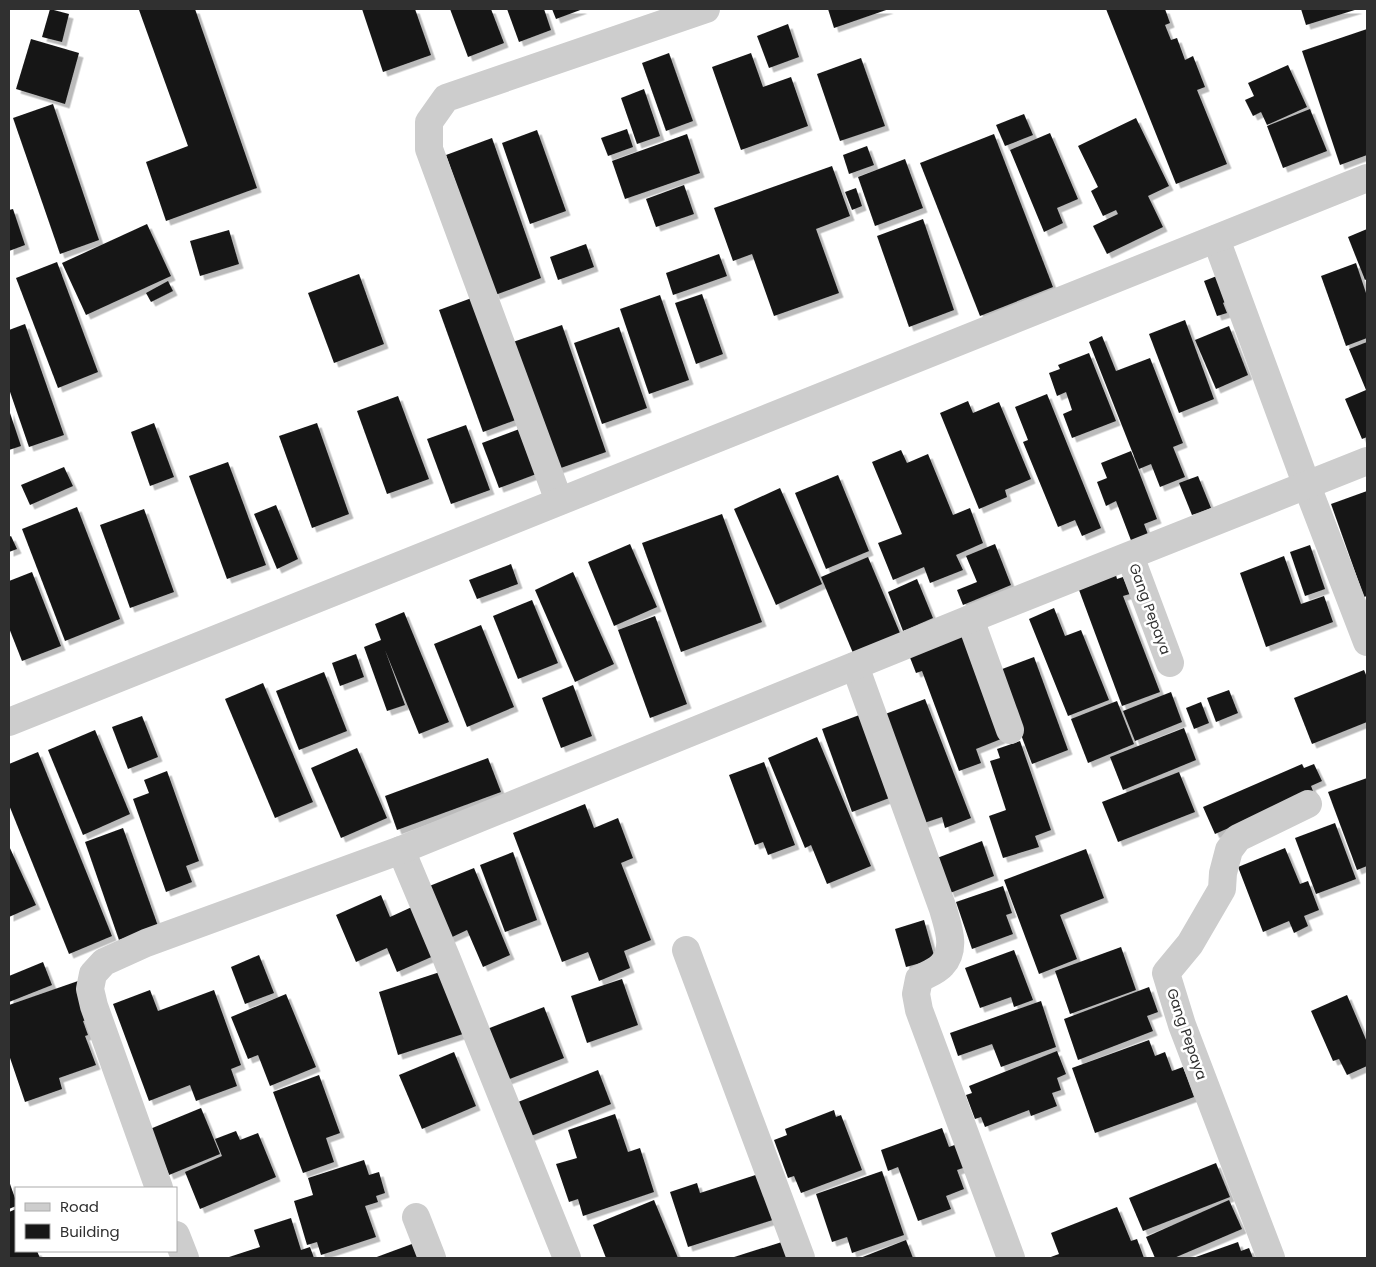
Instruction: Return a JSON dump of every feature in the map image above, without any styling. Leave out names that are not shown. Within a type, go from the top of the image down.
[{"type":"street","points":[[559,501],[429,149],[428,122],[446,98],[706,9]]},
{"type":"street","points":[[9,722],[1367,178]]},
{"type":"street","points":[[1216,239],[1367,642]]},
{"type":"street","points":[[160,1187],[94,1006],[90,990],[93,974],[104,962],[146,943],[401,850],[970,619],[1367,461]]},
{"type":"street","name":"Gang Pepaya","points":[[1130,556],[1170,663]]},
{"type":"street","points":[[970,619],[1010,730]]},
{"type":"street","points":[[855,666],[944,909],[952,939],[948,954],[942,965],[919,979],[916,994],[919,1010],[1011,1258]]},
{"type":"street","name":"Gang Pepaya","points":[[1271,1258],[1182,1025],[1166,973],[1190,944],[1222,888],[1223,873],[1229,850],[1238,838],[1308,804]]},
{"type":"street","points":[[401,850],[567,1258]]},
{"type":"street","points":[[686,950],[801,1258]]},
{"type":"street","points":[[416,1217],[432,1258]]},
{"type":"street","points":[[178,1240],[185,1258]]},
{"type":"building","points":[[50,9],[69,14],[62,42],[42,37]]},
{"type":"building","points":[[195,9],[257,188],[166,221],[146,162],[188,146],[139,10]]},
{"type":"building","points":[[362,9],[415,9],[431,55],[383,72]]},
{"type":"building","points":[[450,9],[491,9],[504,43],[468,57]]},
{"type":"building","points":[[507,9],[544,9],[551,30],[519,42]]},
{"type":"building","points":[[552,9],[583,9],[556,19]]},
{"type":"building","points":[[828,9],[889,9],[834,28]]},
{"type":"building","points":[[1106,9],[1165,9],[1170,23],[1165,25],[1171,40],[1177,38],[1185,60],[1193,56],[1205,87],[1197,90],[1227,164],[1176,184]]},
{"type":"building","points":[[1301,9],[1358,9],[1306,25]]},
{"type":"building","points":[[788,24],[799,57],[769,68],[757,36]]},
{"type":"building","points":[[1367,29],[1367,155],[1340,165],[1302,51]]},
{"type":"building","points":[[31,39],[79,53],[65,104],[16,89]]},
{"type":"building","points":[[669,53],[693,121],[666,131],[642,63]]},
{"type":"building","points":[[751,53],[763,87],[791,77],[808,126],[741,150],[712,67]]},
{"type":"building","points":[[861,58],[885,126],[840,141],[817,74]]},
{"type":"building","points":[[1288,65],[1307,107],[1267,125],[1261,112],[1253,116],[1245,100],[1254,96],[1248,83]]},
{"type":"building","points":[[644,89],[660,136],[637,144],[621,98]]},
{"type":"building","points":[[53,104],[99,240],[60,254],[13,118]]},
{"type":"building","points":[[1310,109],[1327,151],[1283,168],[1267,126]]},
{"type":"building","points":[[1024,114],[1033,135],[1005,146],[996,125]]},
{"type":"building","points":[[1136,118],[1169,186],[1148,196],[1163,227],[1107,254],[1093,226],[1118,214],[1116,210],[1103,216],[1091,191],[1098,187],[1078,146]]},
{"type":"building","points":[[627,129],[633,147],[608,156],[601,138]]},
{"type":"building","points":[[537,130],[566,211],[530,224],[502,143]]},
{"type":"building","points":[[1050,133],[1078,199],[1057,208],[1063,223],[1044,232],[1010,150]]},
{"type":"building","points":[[687,134],[700,173],[625,199],[612,161]]},
{"type":"building","points":[[994,134],[1053,287],[980,316],[920,163]]},
{"type":"building","points":[[492,138],[541,278],[495,295],[446,155]]},
{"type":"building","points":[[867,146],[874,165],[849,174],[843,155]]},
{"type":"building","points":[[905,159],[923,208],[875,226],[858,177]]},
{"type":"building","points":[[832,166],[850,216],[816,229],[839,293],[774,316],[752,254],[733,261],[714,208]]},
{"type":"building","points":[[684,185],[694,214],[656,227],[646,199]]},
{"type":"building","points":[[856,188],[862,206],[852,210],[845,192]]},
{"type":"building","points":[[13,209],[25,245],[9,251],[9,210]]},
{"type":"building","points":[[923,219],[954,310],[909,327],[877,236]]},
{"type":"building","points":[[147,224],[171,276],[86,315],[62,263]]},
{"type":"building","points":[[1367,229],[1367,279],[1365,280],[1348,237]]},
{"type":"building","points":[[229,230],[239,264],[200,276],[190,241]]},
{"type":"building","points":[[586,244],[594,267],[558,280],[550,257]]},
{"type":"building","points":[[719,254],[727,276],[673,295],[666,273]]},
{"type":"building","points":[[57,262],[98,372],[58,388],[16,278]]},
{"type":"building","points":[[1356,263],[1367,296],[1367,338],[1346,346],[1321,276]]},
{"type":"building","points":[[359,274],[384,344],[334,363],[308,293]]},
{"type":"building","points":[[1222,274],[1231,299],[1223,303],[1227,313],[1217,316],[1204,281]]},
{"type":"building","points":[[168,281],[173,291],[151,302],[146,293]]},
{"type":"building","points":[[702,294],[723,354],[696,364],[675,303]]},
{"type":"building","points":[[660,295],[689,380],[649,394],[620,309]]},
{"type":"building","points":[[477,296],[521,418],[483,432],[439,310]]},
{"type":"building","points":[[1185,320],[1214,399],[1179,413],[1149,334]]},
{"type":"building","points":[[25,324],[64,435],[29,447],[9,389],[9,330]]},
{"type":"building","points":[[562,325],[606,452],[558,469],[513,342]]},
{"type":"building","points":[[1229,326],[1248,375],[1216,389],[1195,340]]},
{"type":"building","points":[[619,327],[647,408],[602,424],[574,343]]},
{"type":"building","points":[[1102,336],[1116,371],[1150,358],[1183,443],[1173,447],[1185,477],[1160,487],[1151,464],[1139,469],[1089,342]]},
{"type":"building","points":[[1367,342],[1367,437],[1362,439],[1345,399],[1366,390],[1349,349]]},
{"type":"building","points":[[1089,353],[1116,421],[1072,438],[1063,414],[1072,410],[1066,392],[1057,396],[1049,373],[1060,369],[1058,365]]},
{"type":"building","points":[[1047,394],[1101,528],[1082,536],[1075,520],[1058,527],[1023,442],[1028,440],[1015,407]]},
{"type":"building","points":[[398,396],[429,479],[387,494],[357,411]]},
{"type":"building","points":[[968,401],[973,413],[999,402],[1031,479],[1005,490],[1007,497],[979,509],[940,413]]},
{"type":"building","points":[[9,410],[21,446],[9,450]]},
{"type":"building","points":[[154,423],[174,477],[150,486],[131,432]]},
{"type":"building","points":[[317,423],[349,514],[312,528],[279,436]]},
{"type":"building","points":[[466,425],[490,490],[451,504],[427,439]]},
{"type":"building","points":[[522,428],[539,473],[499,488],[482,443]]},
{"type":"building","points":[[901,450],[907,463],[928,454],[953,515],[970,508],[983,543],[956,555],[963,570],[930,583],[924,567],[893,580],[878,543],[902,534],[872,462]]},
{"type":"building","points":[[1131,451],[1157,519],[1144,524],[1149,537],[1132,543],[1116,501],[1106,506],[1097,482],[1107,478],[1101,463]]},
{"type":"building","points":[[228,462],[266,565],[227,579],[189,476]]},
{"type":"building","points":[[64,467],[73,486],[30,505],[21,485]]},
{"type":"building","points":[[838,475],[869,551],[826,569],[795,493]]},
{"type":"building","points":[[1198,476],[1211,508],[1192,515],[1179,483]]},
{"type":"building","points":[[780,488],[822,584],[776,605],[734,509]]},
{"type":"building","points":[[1367,491],[1367,596],[1364,597],[1331,504]]},
{"type":"building","points":[[276,505],[298,559],[277,569],[254,514]]},
{"type":"building","points":[[77,507],[120,619],[65,641],[22,529]]},
{"type":"building","points":[[144,509],[174,592],[130,608],[100,525]]},
{"type":"building","points":[[722,514],[762,622],[681,652],[642,543]]},
{"type":"building","points":[[11,536],[17,549],[9,552],[9,537]]},
{"type":"building","points":[[630,544],[657,607],[614,626],[588,562]]},
{"type":"building","points":[[995,544],[1011,585],[963,605],[957,590],[977,582],[966,556]]},
{"type":"building","points":[[1310,545],[1325,589],[1305,596],[1290,552]]},
{"type":"building","points":[[1284,556],[1301,604],[1324,596],[1333,622],[1266,647],[1240,573]]},
{"type":"building","points":[[868,557],[900,633],[853,653],[821,577]]},
{"type":"building","points":[[511,564],[518,584],[477,599],[469,580]]},
{"type":"building","points":[[32,572],[61,646],[22,661],[9,628],[9,581]]},
{"type":"building","points":[[573,572],[614,664],[575,682],[535,590]]},
{"type":"building","points":[[1116,575],[1117,579],[1123,577],[1130,594],[1123,596],[1160,692],[1122,706],[1079,590]]},
{"type":"building","points":[[917,579],[933,618],[903,631],[888,592]]},
{"type":"building","points":[[532,600],[558,663],[518,679],[493,616]]},
{"type":"building","points":[[1054,608],[1065,636],[1081,630],[1109,700],[1068,716],[1029,619]]},
{"type":"building","points":[[404,612],[449,722],[419,734],[385,650],[405,705],[387,711],[364,647],[381,640],[375,624]]},
{"type":"building","points":[[655,616],[687,704],[650,718],[618,630]]},
{"type":"building","points":[[481,625],[514,707],[467,727],[434,644]]},
{"type":"building","points":[[962,634],[1001,739],[976,749],[981,763],[959,771],[922,671],[916,673],[909,655]]},
{"type":"building","points":[[356,654],[364,677],[340,686],[332,663]]},
{"type":"building","points":[[1034,657],[1068,750],[1032,764],[997,671]]},
{"type":"building","points":[[1364,670],[1367,677],[1367,722],[1312,744],[1294,698]]},
{"type":"building","points":[[324,672],[347,731],[299,750],[276,691]]},
{"type":"building","points":[[263,683],[313,802],[275,818],[225,699]]},
{"type":"building","points":[[573,685],[592,736],[561,748],[542,698]]},
{"type":"building","points":[[1229,690],[1238,713],[1216,722],[1207,698]]},
{"type":"building","points":[[1171,692],[1182,722],[1135,741],[1123,711]]},
{"type":"building","points":[[925,699],[971,818],[945,828],[942,817],[921,824],[880,716]]},
{"type":"building","points":[[1117,701],[1134,744],[1088,763],[1071,719]]},
{"type":"building","points":[[1201,702],[1209,723],[1194,729],[1186,708]]},
{"type":"building","points":[[862,714],[892,797],[852,812],[822,729]]},
{"type":"building","points":[[142,716],[158,757],[128,769],[112,727]]},
{"type":"building","points":[[1184,728],[1196,760],[1123,790],[1110,757]]},
{"type":"building","points":[[95,730],[130,814],[83,835],[48,750]]},
{"type":"building","points":[[817,737],[871,866],[827,884],[811,845],[805,848],[768,758]]},
{"type":"building","points":[[1020,741],[1051,830],[1035,836],[1039,847],[1003,858],[989,816],[1006,810],[990,761],[1000,758],[997,749]]},
{"type":"building","points":[[357,748],[387,818],[341,838],[311,768]]},
{"type":"building","points":[[38,752],[112,936],[69,954],[9,805],[9,764]]},
{"type":"building","points":[[488,758],[501,792],[397,830],[385,796]]},
{"type":"building","points":[[764,762],[795,845],[768,855],[763,842],[755,845],[729,775]]},
{"type":"building","points":[[1302,764],[1304,768],[1314,764],[1322,781],[1311,786],[1313,791],[1215,834],[1203,807]]},
{"type":"building","points":[[167,771],[199,861],[186,866],[192,882],[166,892],[133,799],[149,793],[144,780]]},
{"type":"building","points":[[1179,772],[1195,812],[1118,842],[1102,802]]},
{"type":"building","points":[[1367,778],[1367,866],[1357,870],[1328,792]]},
{"type":"building","points":[[585,804],[594,828],[618,818],[633,858],[621,863],[651,940],[624,951],[630,968],[599,981],[588,952],[562,962],[513,833]]},
{"type":"building","points":[[1335,823],[1356,879],[1316,894],[1295,838]]},
{"type":"building","points":[[123,828],[158,926],[119,940],[85,842]]},
{"type":"building","points":[[982,841],[994,876],[950,893],[937,858]]},
{"type":"building","points":[[9,846],[36,905],[9,917]]},
{"type":"building","points":[[1285,848],[1300,884],[1308,881],[1319,910],[1304,916],[1308,926],[1294,933],[1289,921],[1263,932],[1238,867]]},
{"type":"building","points":[[1086,849],[1104,898],[1060,915],[1077,959],[1039,974],[1004,880]]},
{"type":"building","points":[[513,852],[537,920],[505,932],[480,865]]},
{"type":"building","points":[[474,868],[510,955],[483,967],[467,930],[448,939],[427,887]]},
{"type":"building","points":[[1003,886],[1012,913],[1006,915],[1013,934],[972,949],[956,902]]},
{"type":"building","points":[[381,895],[390,917],[414,906],[436,955],[397,972],[387,948],[356,962],[336,915]]},
{"type":"building","points":[[924,920],[935,959],[906,967],[895,929]]},
{"type":"building","points":[[1121,947],[1136,990],[1070,1014],[1055,971]]},
{"type":"building","points":[[1014,950],[1033,1000],[1014,1007],[1011,997],[980,1008],[965,968]]},
{"type":"building","points":[[259,955],[274,993],[245,1004],[231,967]]},
{"type":"building","points":[[43,962],[52,985],[9,1002],[9,976]]},
{"type":"building","points":[[446,970],[466,1033],[398,1055],[379,992]]},
{"type":"building","points":[[622,979],[638,1025],[587,1043],[571,996]]},
{"type":"building","points":[[78,981],[91,1019],[83,1021],[88,1035],[85,1036],[96,1065],[59,1078],[62,1089],[25,1102],[9,1055],[9,1005]]},
{"type":"building","points":[[1149,987],[1158,1012],[1147,1016],[1153,1031],[1078,1060],[1064,1019]]},
{"type":"building","points":[[150,990],[158,1011],[214,990],[241,1065],[231,1069],[237,1086],[196,1101],[190,1085],[149,1101],[113,1004]]},
{"type":"building","points":[[286,994],[316,1067],[270,1086],[258,1055],[248,1059],[231,1017]]},
{"type":"building","points":[[1347,995],[1367,1042],[1367,1066],[1347,1075],[1339,1059],[1333,1061],[1311,1011]]},
{"type":"building","points":[[1041,1001],[1056,1047],[1001,1067],[992,1044],[958,1056],[950,1033]]},
{"type":"building","points":[[544,1007],[564,1058],[507,1080],[487,1029]]},
{"type":"building","points":[[1149,1040],[1155,1056],[1165,1052],[1172,1071],[1183,1067],[1194,1097],[1095,1133],[1072,1068]]},
{"type":"building","points":[[1057,1051],[1066,1074],[1057,1078],[1061,1090],[1052,1093],[1057,1106],[1031,1116],[1029,1110],[985,1127],[981,1117],[975,1119],[966,1095],[972,1093],[969,1086]]},
{"type":"building","points":[[454,1052],[476,1106],[422,1129],[399,1075]]},
{"type":"building","points":[[598,1070],[611,1104],[526,1138],[513,1104]]},
{"type":"building","points":[[319,1075],[340,1133],[326,1138],[334,1162],[303,1173],[273,1092]]},
{"type":"building","points":[[201,1108],[220,1154],[169,1175],[150,1129]]},
{"type":"building","points":[[834,1110],[836,1117],[841,1115],[862,1170],[801,1193],[794,1176],[788,1178],[774,1140],[787,1135],[785,1129]]},
{"type":"building","points":[[615,1114],[628,1152],[640,1148],[654,1192],[583,1216],[578,1199],[569,1202],[556,1164],[577,1158],[568,1130]]},
{"type":"building","points":[[942,1128],[949,1147],[960,1143],[969,1166],[957,1170],[964,1189],[946,1196],[951,1209],[918,1221],[898,1167],[888,1171],[881,1150]]},
{"type":"building","points":[[236,1131],[240,1140],[258,1133],[276,1177],[200,1209],[185,1172],[222,1156],[215,1139]]},
{"type":"building","points":[[364,1160],[369,1175],[379,1172],[385,1193],[376,1196],[378,1202],[365,1206],[376,1237],[321,1255],[317,1242],[307,1245],[294,1201],[313,1195],[308,1178]]},
{"type":"building","points":[[1216,1163],[1230,1197],[1143,1231],[1129,1198]]},
{"type":"building","points":[[882,1171],[904,1235],[852,1253],[847,1237],[832,1242],[816,1194]]},
{"type":"building","points":[[765,1172],[779,1218],[688,1247],[670,1192],[697,1183],[700,1193]]},
{"type":"building","points":[[9,1181],[15,1198],[15,1206],[9,1209]]},
{"type":"building","points":[[654,1200],[678,1258],[606,1258],[593,1225]]},
{"type":"building","points":[[1229,1200],[1242,1229],[1174,1258],[1155,1258],[1146,1237]]},
{"type":"building","points":[[1117,1207],[1131,1241],[1137,1239],[1144,1258],[1048,1258],[1059,1254],[1051,1233]]},
{"type":"building","points":[[15,1209],[15,1252],[37,1252],[40,1258],[9,1258],[9,1212]]},
{"type":"building","points":[[291,1218],[301,1250],[310,1247],[314,1258],[226,1258],[260,1247],[254,1230]]},
{"type":"building","points":[[906,1240],[913,1258],[860,1258]]},
{"type":"building","points":[[420,1241],[427,1258],[374,1258]]},
{"type":"building","points":[[785,1241],[790,1258],[731,1258]]},
{"type":"building","points":[[1238,1242],[1241,1251],[1249,1248],[1253,1258],[1193,1258]]}]
